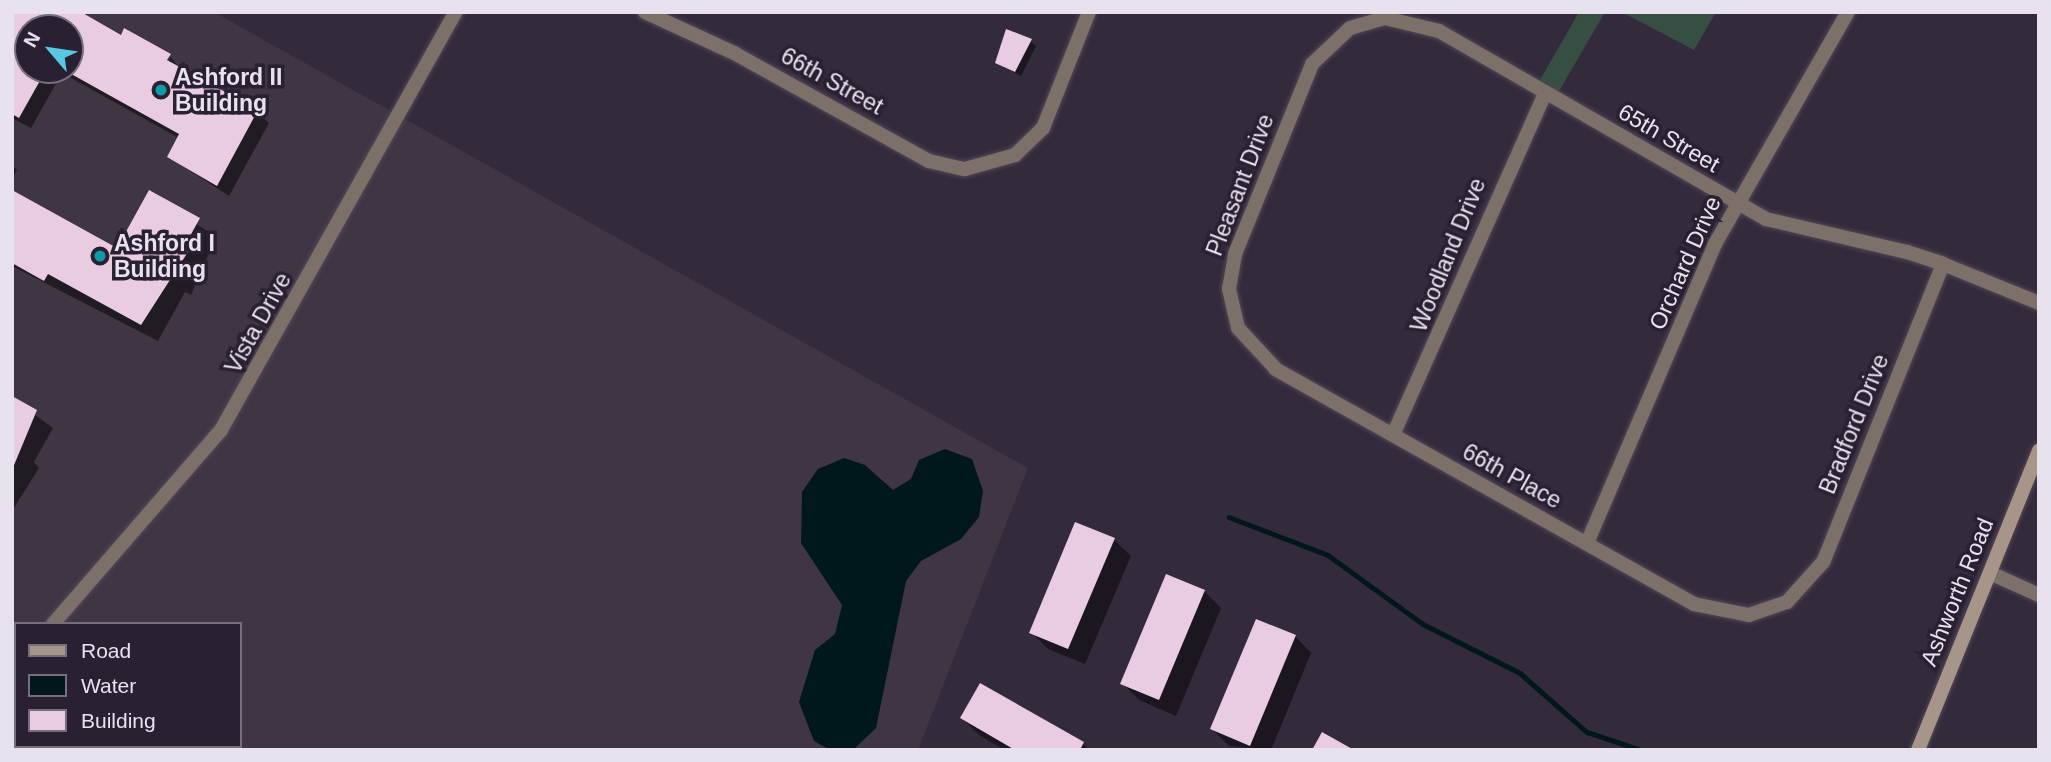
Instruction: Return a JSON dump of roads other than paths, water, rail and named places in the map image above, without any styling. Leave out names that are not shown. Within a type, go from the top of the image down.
[{"type":"main road","name":"Ashworth Road","points":[[1918,750],[2039,451]]},
{"type":"street","name":"Vista Drive","points":[[55,622],[221,430],[456,12]]},
{"type":"street","name":"66th Street","points":[[645,12],[734,53],[929,161],[965,169],[1002,162],[1043,128],[1089,12]]},
{"type":"street","name":"Orchard Drive","points":[[1587,543],[1736,204],[1848,12]]},
{"type":"street","name":"65th Street","points":[[1307,76],[1322,51],[1350,28],[1404,19],[1439,31],[1736,204],[1799,231],[1943,264],[2039,303]]},
{"type":"street","name":"Pleasant Drive","points":[[1233,313],[1228,289],[1235,254],[1307,76]]},
{"type":"street","name":"Woodland Drive","points":[[1393,435],[1545,93]]},
{"type":"street","name":"Bradford Drive","points":[[1797,595],[1823,562],[1943,264]]},
{"type":"street","name":"66th Place","points":[[1233,313],[1261,359],[1711,611],[1749,615],[1797,595]]},
{"type":"street","points":[[1990,573],[2039,595]]},
{"type":"water","points":[[945,449],[972,459],[983,491],[979,517],[961,539],[921,561],[906,581],[876,728],[855,748],[830,750],[814,741],[799,702],[815,650],[835,634],[842,605],[801,543],[802,492],[818,469],[844,458],[865,465],[893,490],[911,479],[919,460]]},
{"type":"waterway","points":[[1229,517],[1328,555],[1423,624],[1520,673],[1587,732],[1641,750]]},
{"type":"place","name":"Ashford II Building","points":[[161,90]]},
{"type":"place","name":"Ashford I Building","points":[[100,256]]}]
